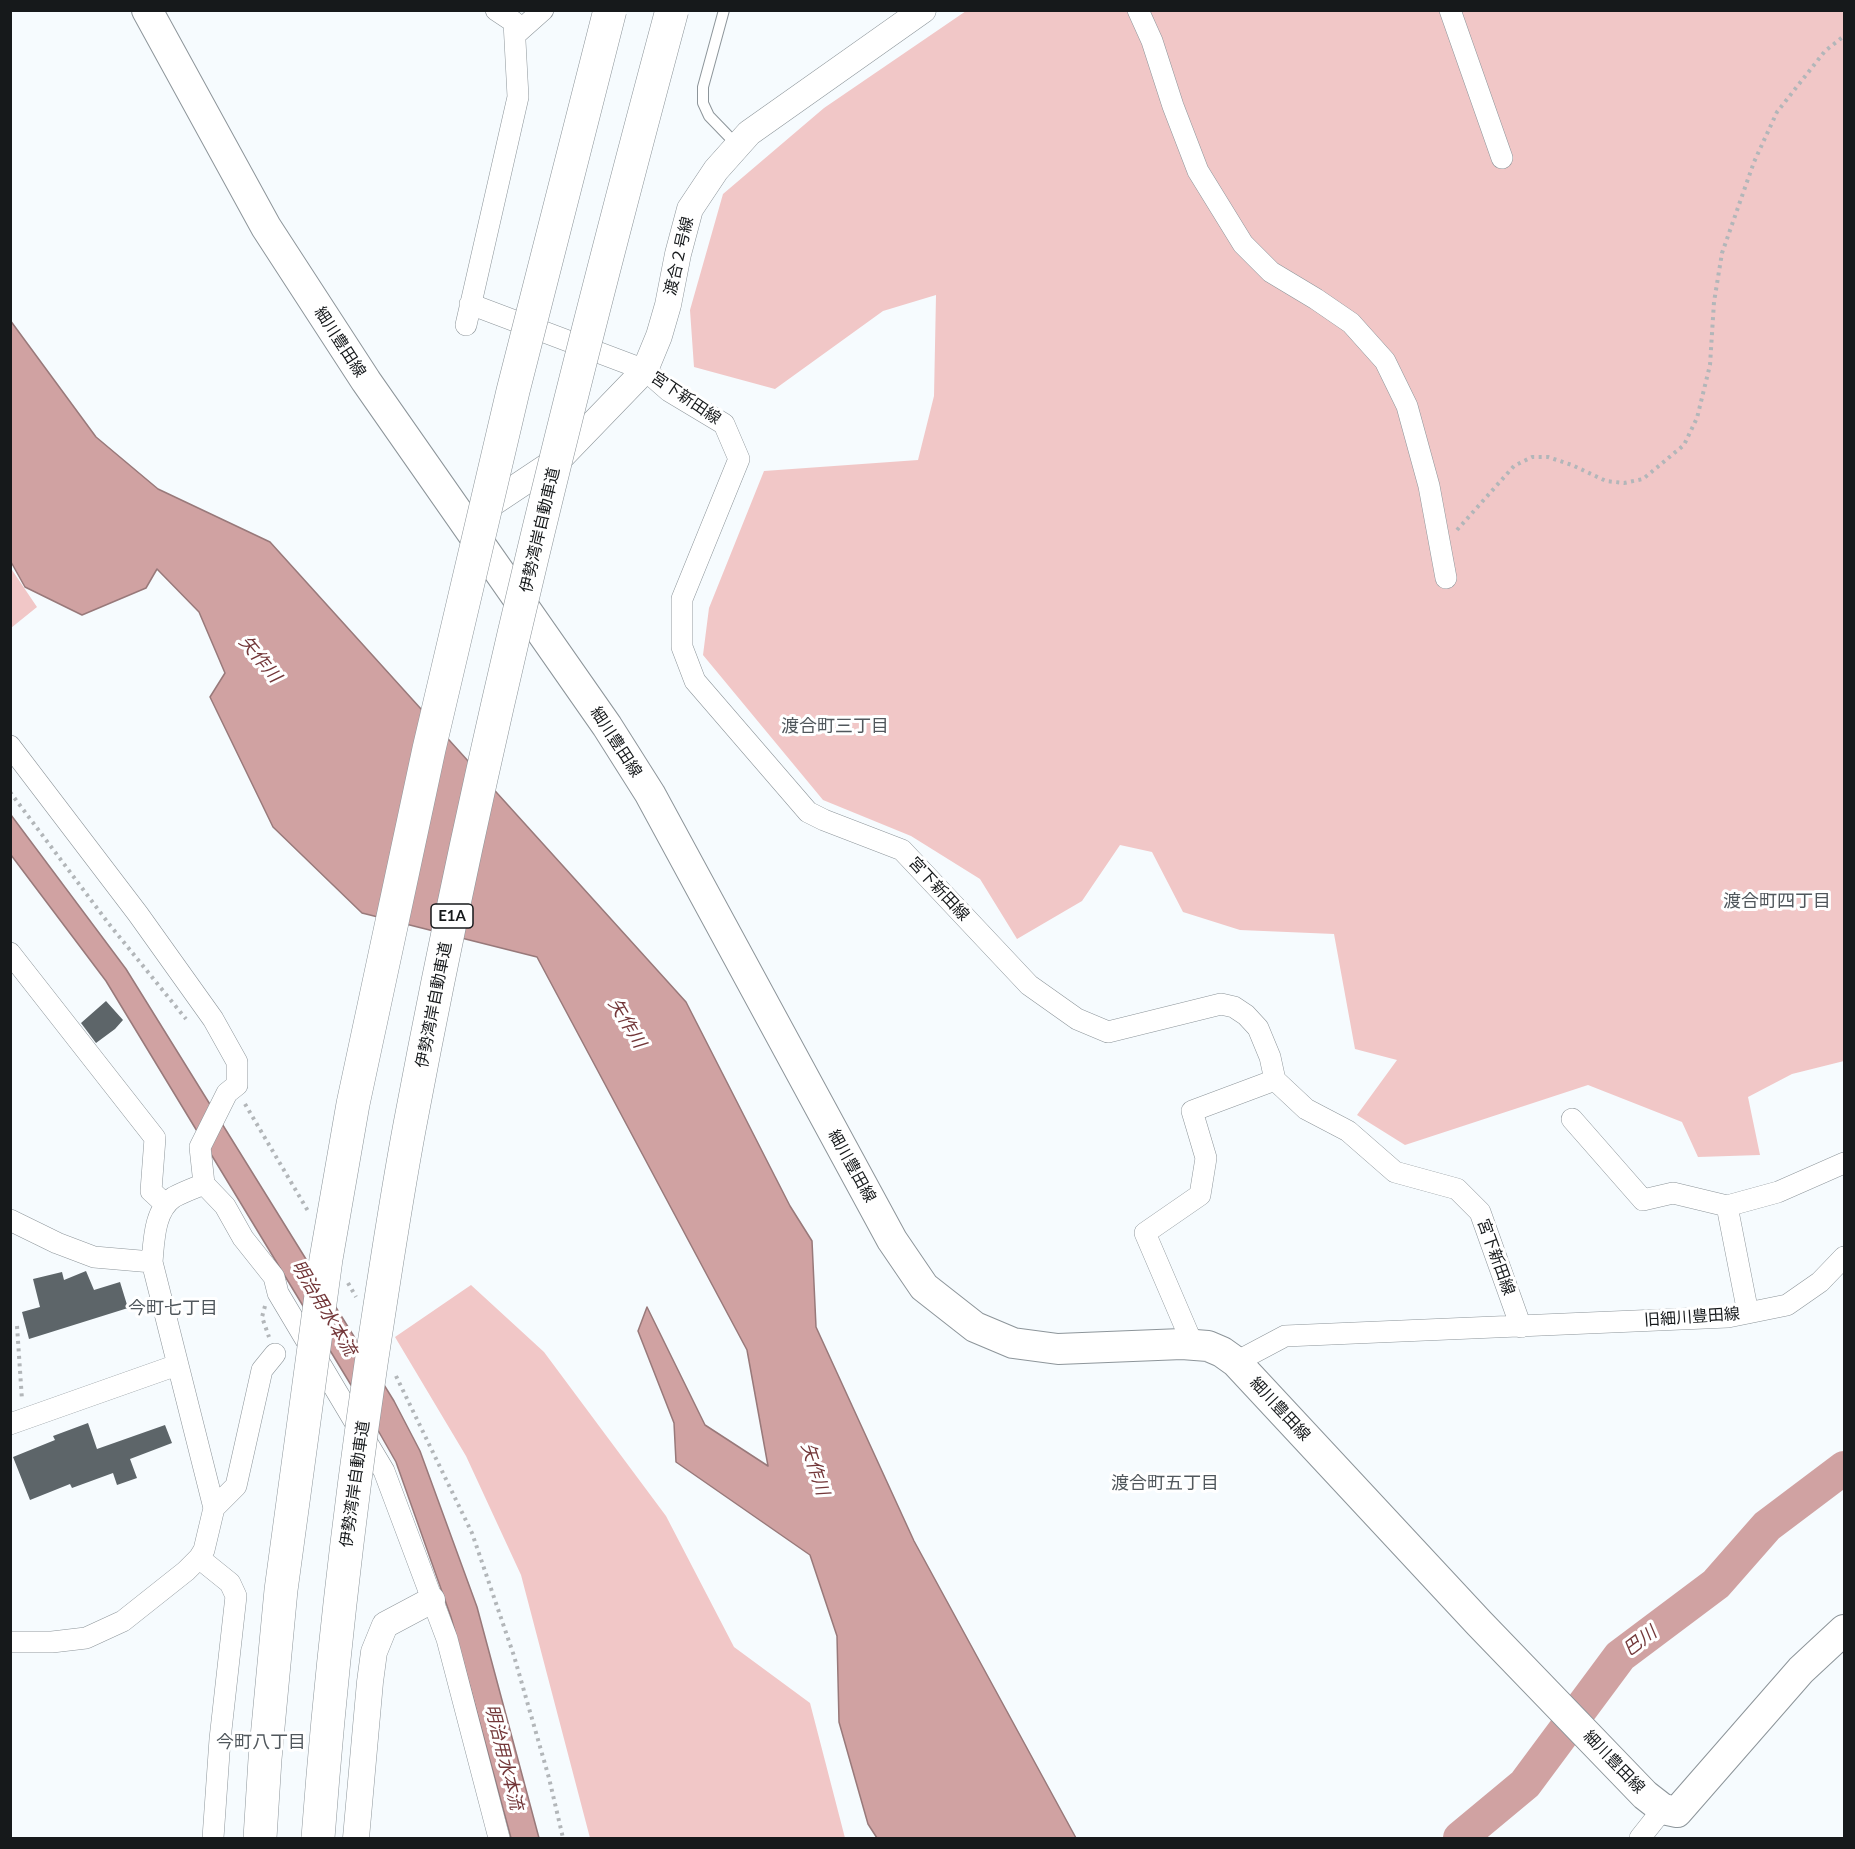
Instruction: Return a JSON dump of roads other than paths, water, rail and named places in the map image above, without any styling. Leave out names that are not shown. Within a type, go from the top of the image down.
[{"type":"highway","points":[[260,1839],[281,1590],[326,1259],[353,1104],[432,737],[519,369],[610,10]]},
{"type":"highway","name":"伊勢湾岸自動車道","points":[[318,1839],[339,1603],[385,1271],[414,1106],[486,760],[529,576],[571,401],[672,10]]},
{"type":"main road","name":"細川豊田線","points":[[147,10],[266,227],[366,381],[608,726],[650,794],[892,1240],[924,1287],[975,1327],[1013,1343],[1058,1349],[1193,1345],[1208,1346],[1222,1352],[1236,1362],[1479,1623],[1654,1802]]},
{"type":"main road","points":[[1654,1802],[1677,1812],[1801,1670],[1845,1630]]},
{"type":"street","points":[[466,325],[518,97],[514,22],[496,10]]},
{"type":"street","points":[[516,34],[543,10]]},
{"type":"street","name":"渡合２号線","points":[[464,522],[560,458],[645,370],[668,305],[690,209],[716,170],[737,146],[749,133],[793,100],[923,10]]},
{"type":"street","points":[[1138,10],[1152,40],[1173,106],[1198,171],[1243,244],[1271,272],[1351,323],[1385,361],[1407,406],[1429,486],[1446,578]]},
{"type":"street","points":[[1450,10],[1502,158]]},
{"type":"street","name":"宮下新田線","points":[[470,304],[645,370],[669,391],[724,424],[739,459],[682,599],[682,647],[695,681],[808,812],[902,850],[1029,986],[1077,1018],[1108,1032],[1221,1004],[1234,1007],[1246,1015],[1258,1028],[1270,1057],[1275,1080],[1306,1109],[1348,1131],[1395,1172],[1457,1188],[1480,1212],[1521,1327]]},
{"type":"street","points":[[10,746],[138,914],[213,1019],[237,1062],[237,1085],[227,1093],[200,1147],[204,1184],[225,1206],[243,1238],[274,1277],[278,1293],[384,1471],[447,1639],[499,1839]]},
{"type":"street","points":[[10,953],[155,1138],[150,1191],[165,1204]]},
{"type":"street","points":[[1193,1345],[1145,1233],[1200,1195],[1206,1158],[1192,1111],[1275,1080]]},
{"type":"street","points":[[1572,1119],[1643,1200],[1673,1193],[1727,1206],[1778,1192],[1845,1163]]},
{"type":"street","points":[[10,1642],[52,1642],[86,1638],[123,1621],[186,1571],[199,1558],[206,1542],[214,1508],[152,1262],[156,1225],[165,1204],[174,1197],[204,1184]]},
{"type":"street","points":[[1727,1206],[1748,1313]]},
{"type":"street","points":[[10,1220],[57,1243],[94,1257],[152,1262]]},
{"type":"street","name":"旧細川豊田線","points":[[1236,1362],[1285,1336],[1728,1317],[1787,1305],[1820,1281],[1845,1257]]},
{"type":"street","points":[[214,1508],[236,1486],[261,1370],[275,1354]]},
{"type":"street","points":[[17,1421],[177,1365]]},
{"type":"street","points":[[199,1558],[230,1583],[236,1596],[220,1739],[213,1839]]},
{"type":"street","points":[[356,1839],[374,1653],[385,1625],[432,1600]]},
{"type":"street","points":[[1640,1839],[1654,1802]]},
{"type":"lane","points":[[724,10],[703,87],[702,103],[709,116],[737,146]]},
{"type":"water","name":"矢作川","points":[[10,320],[96,437],[158,489],[270,542],[686,1002],[790,1206],[812,1241],[816,1327],[914,1541],[1076,1838],[877,1838],[868,1824],[839,1722],[837,1636],[810,1555],[676,1462],[674,1423],[638,1331],[647,1307],[705,1425],[768,1466],[747,1350],[537,957],[362,913],[273,827],[210,697],[225,673],[199,612],[157,569],[146,588],[82,615],[25,587],[11,562]]},
{"type":"water","name":"明治用水本流","points":[[11,815],[126,969],[394,1401],[420,1451],[477,1607],[539,1838],[511,1838],[451,1617],[396,1462],[106,981],[11,855]]},
{"type":"waterway","name":"巴川","points":[[1460,1838],[1525,1784],[1620,1656],[1716,1584],[1767,1526],[1844,1468]]},
{"type":"district","name":"渡合町三丁目","points":[[835,726]]},
{"type":"district","name":"渡合町四丁目","points":[[1777,901]]},
{"type":"district","name":"今町七丁目","points":[[173,1308]]},
{"type":"district","name":"渡合町五丁目","points":[[1165,1483]]},
{"type":"district","name":"今町八丁目","points":[[261,1742]]}]
